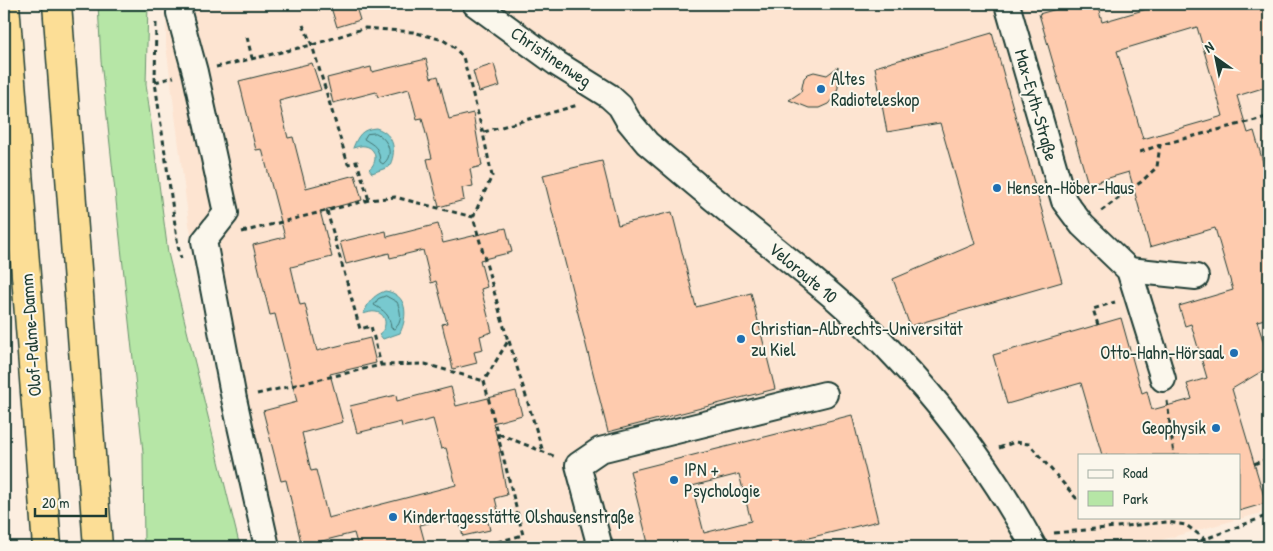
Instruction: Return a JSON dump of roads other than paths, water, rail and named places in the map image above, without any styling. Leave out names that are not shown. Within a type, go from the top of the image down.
[{"type":"highway","name":"Olof-Palme-Damm","points":[[5,4],[47,547]]},
{"type":"highway","points":[[57,4],[98,547]]},
{"type":"street","points":[[181,4],[178,13],[196,72],[226,213],[204,240],[234,399],[267,547]]},
{"type":"street","name":"Christinenweg","points":[[475,4],[556,63],[601,90]]},
{"type":"street","name":"Max-Eyth-Straße","points":[[1007,4],[1064,201],[1082,225],[1130,270]]},
{"type":"street","name":"Veloroute 10","points":[[601,90],[620,106],[628,120],[647,143],[830,294],[894,354],[926,390],[978,458],[1009,503],[1043,540]]},
{"type":"street","points":[[1164,379],[1130,270],[1196,277]]},
{"type":"street","points":[[600,547],[578,465],[600,450],[824,394]]},
{"type":"water","points":[[376,128],[391,139],[393,155],[389,167],[372,173],[369,169],[374,163],[375,156],[372,150],[364,146],[353,148],[361,134]]},
{"type":"water","points":[[385,291],[398,296],[402,301],[405,313],[400,333],[383,339],[379,334],[385,325],[382,315],[374,312],[363,314],[371,300]]},
{"type":"place","name":"Altes Radioteleskop","points":[[821,89]]},
{"type":"place","name":"Hensen-Höber-Haus","points":[[997,188]]},
{"type":"place","name":"Christian-Albrechts-Universität zu Kiel","points":[[741,339]]},
{"type":"place","name":"Otto-Hahn-Hörsaal","points":[[1234,353]]},
{"type":"place","name":"Geophysik","points":[[1216,428]]},
{"type":"place","name":"IPN + Psychologie","points":[[674,480]]},
{"type":"place","name":"Kindertagesstätte Olshausenstraße","points":[[393,517]]}]
